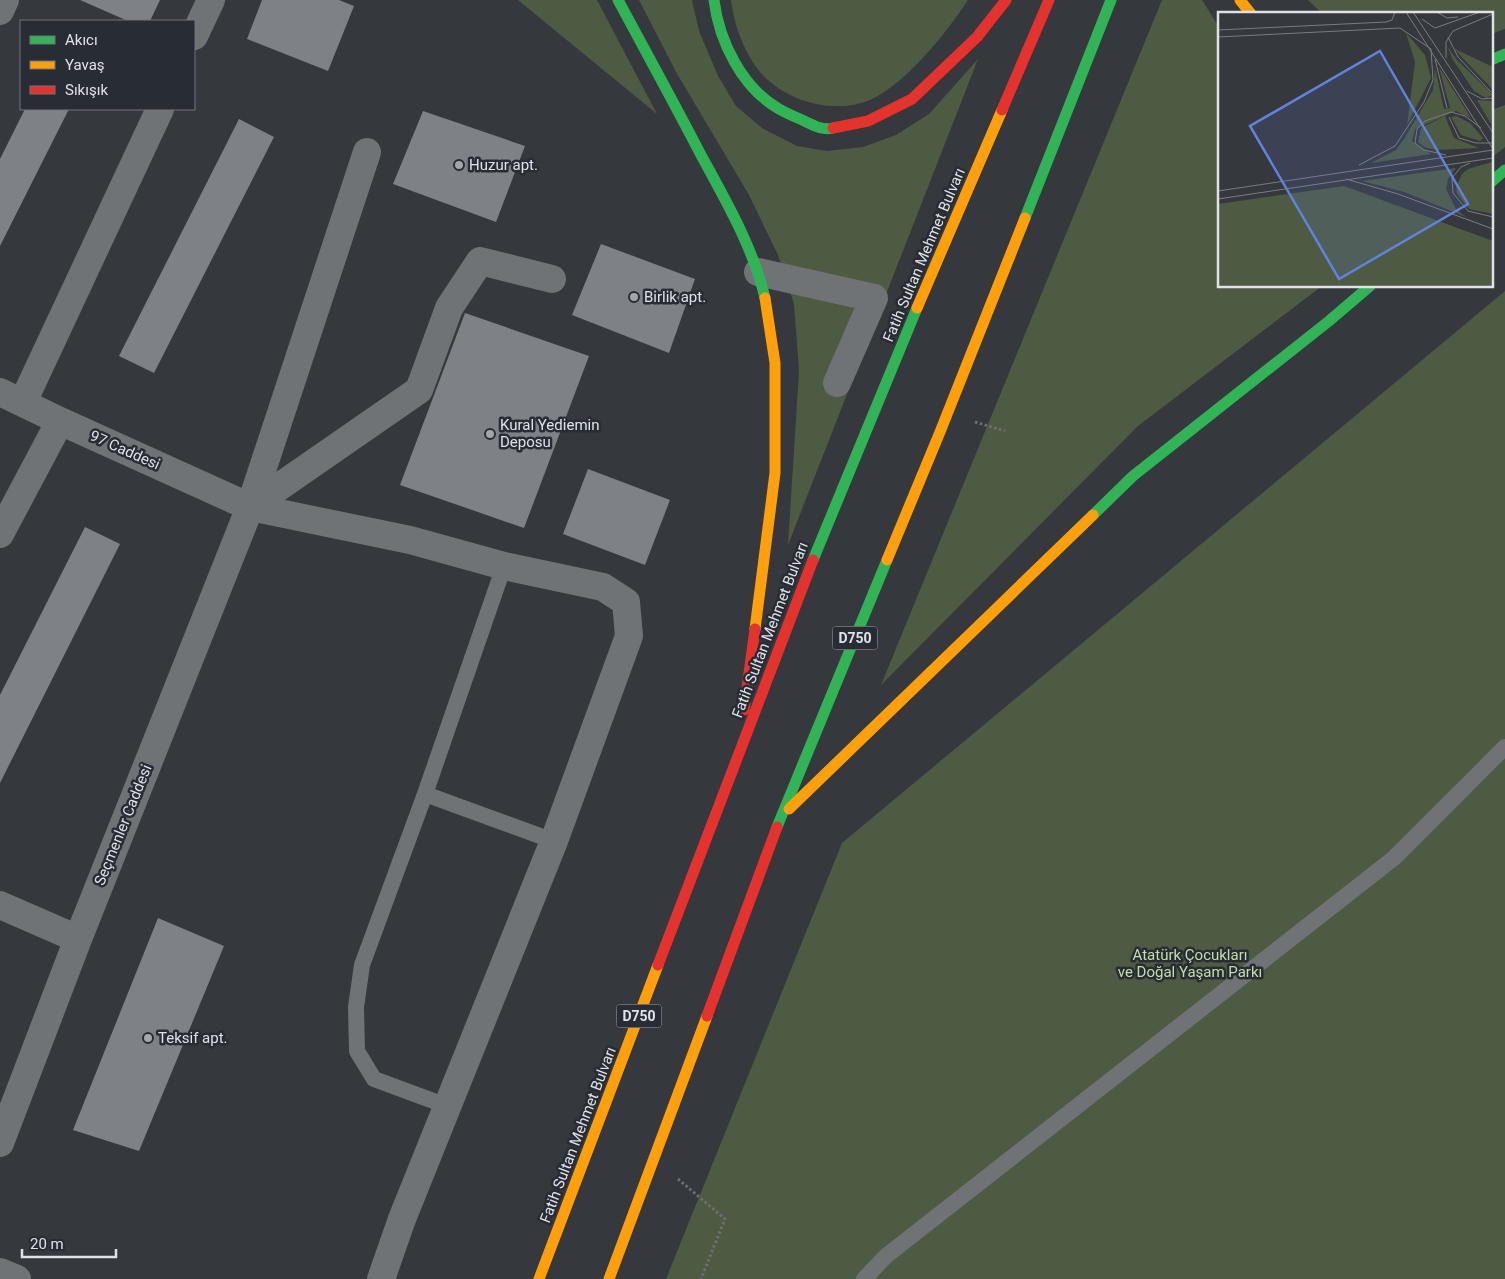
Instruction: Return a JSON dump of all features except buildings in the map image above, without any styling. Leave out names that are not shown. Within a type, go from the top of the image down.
[{"type":"highway","points":[[618,0],[725,199],[758,272],[766,296],[775,363],[774,473],[738,753]]},
{"type":"highway","points":[[714,0],[716,16],[730,56],[755,90],[778,109],[824,130],[868,121],[912,99],[976,37],[1006,0]]},
{"type":"highway","name":"Fatih Sultan Mehmet Bulvarı","points":[[539,1279],[738,753],[816,554],[904,338],[1049,0]]},
{"type":"highway","name":"D750","points":[[609,1279],[781,818],[940,432],[1111,0]]},
{"type":"highway","points":[[1240,0],[1249,12]]},
{"type":"highway","points":[[1492,60],[1505,54]]},
{"type":"highway","points":[[1492,181],[1505,170]]},
{"type":"highway","points":[[781,818],[1133,476],[1329,321],[1368,288]]},
{"type":"street","points":[[0,11],[5,0]]},
{"type":"street","points":[[195,34],[211,0]]},
{"type":"street","points":[[11,397],[159,110]]},
{"type":"street","name":"Seçmenler Caddesi","points":[[0,1143],[78,939],[250,508],[366,152]]},
{"type":"street","points":[[250,508],[418,390],[449,308],[480,261],[552,279]]},
{"type":"street","points":[[758,272],[874,298],[837,383]]},
{"type":"street","name":"97 Caddesi","points":[[11,397],[250,508],[410,540],[504,566],[603,587],[626,602],[629,636],[554,840]]},
{"type":"street","points":[[0,534],[60,421]]},
{"type":"street","points":[[381,1279],[402,1219],[554,840]]},
{"type":"street","points":[[0,905],[78,939]]},
{"type":"street","points":[[0,1272],[17,1279]]},
{"type":"lane","points":[[447,1106],[374,1079],[357,1051],[356,1007],[362,965],[425,794],[504,566]]},
{"type":"lane","points":[[864,1279],[886,1256],[1394,858],[1505,747]]},
{"type":"lane","points":[[425,794],[554,840]]},
{"type":"path","points":[[654,1159],[725,1219],[701,1279]]},
{"type":"green space","points":[[518,0],[597,0],[657,114]]},
{"type":"green space","points":[[639,0],[692,0],[699,31],[718,76],[736,106],[762,128],[797,146],[827,151],[863,147],[896,135],[929,114],[978,59],[788,545],[799,371],[794,304],[778,255],[749,195],[676,72]]},
{"type":"green space","points":[[731,0],[968,0],[925,56],[898,82],[870,100],[855,105],[840,106],[808,102],[793,96],[766,79],[756,67],[743,43],[734,18]]},
{"type":"green space","points":[[1162,0],[1202,0],[1218,25],[1218,288],[1319,288],[1138,426],[881,685]]},
{"type":"green space","points":[[1308,0],[1505,0],[1505,29],[1492,34],[1492,12],[1321,12]]},
{"type":"green space","points":[[1505,105],[1505,147],[1492,157],[1492,110]]},
{"type":"green space","name":"Atatürk Çocukları ve Doğal Yaşam Parkı","points":[[1505,291],[1505,1279],[666,1279],[842,843]]},
{"type":"traffic: fast","points":[[618,0],[738,225],[760,279],[765,298]]},
{"type":"traffic: fast","points":[[714,0],[721,31],[727,47],[734,62],[754,89],[766,100],[787,113],[824,129],[833,128]]},
{"type":"traffic: fast","points":[[1025,218],[1111,0]]},
{"type":"traffic: fast","points":[[1492,60],[1505,54]]},
{"type":"traffic: fast","points":[[1492,181],[1505,170]]},
{"type":"traffic: fast","points":[[1093,515],[1133,476],[1329,321],[1368,288]]},
{"type":"traffic: fast","points":[[813,560],[917,308]]},
{"type":"traffic: fast","points":[[777,827],[887,560]]},
{"type":"traffic: slow","points":[[1240,0],[1249,12]]},
{"type":"traffic: slow","points":[[917,308],[1002,110]]},
{"type":"traffic: slow","points":[[887,560],[1025,218]]},
{"type":"traffic: slow","points":[[755,629],[775,473],[775,363],[765,298]]},
{"type":"traffic: slow","points":[[789,809],[1093,515]]},
{"type":"traffic: slow","points":[[539,1279],[658,965]]},
{"type":"traffic: slow","points":[[609,1279],[707,1016]]},
{"type":"traffic: jam","points":[[833,128],[868,121],[912,99],[977,37],[1006,0]]},
{"type":"traffic: jam","points":[[1002,110],[1049,0]]},
{"type":"traffic: jam","points":[[658,965],[813,560]]},
{"type":"traffic: jam","points":[[744,710],[755,629]]},
{"type":"traffic: jam","points":[[707,1016],[777,827]]},
{"type":"place","name":"Huzur apt.","points":[[459,165]]},
{"type":"place","name":"Birlik apt.","points":[[634,297]]},
{"type":"place","name":"Kural Yediemin Deposu","points":[[490,434]]},
{"type":"place","name":"Teksif apt.","points":[[148,1038]]}]
